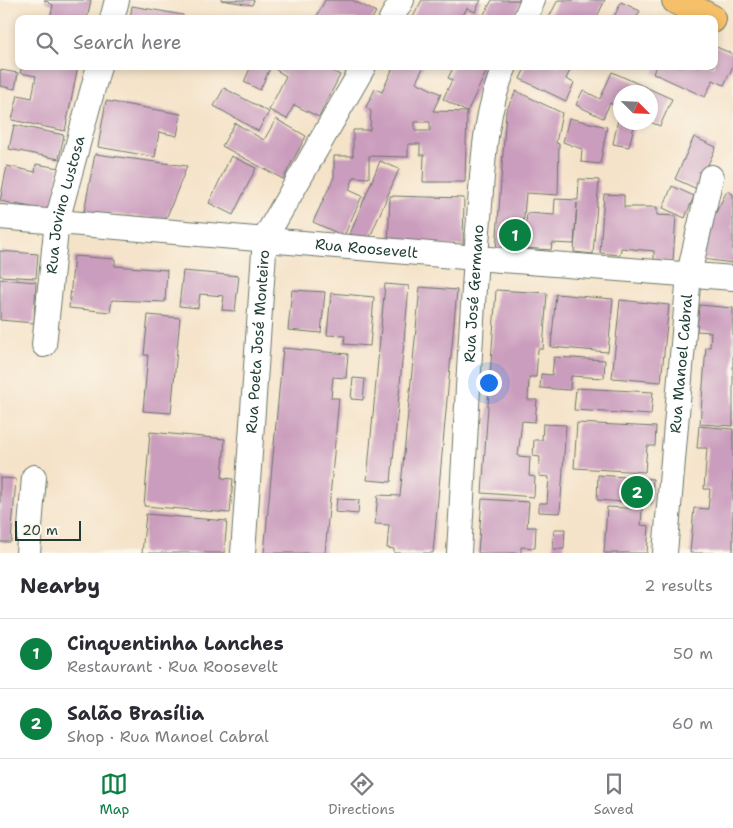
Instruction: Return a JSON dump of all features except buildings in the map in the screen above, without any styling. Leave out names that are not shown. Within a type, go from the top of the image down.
[{"type":"main road","points":[[676,0],[705,15]]},
{"type":"main road","points":[[718,22],[733,30]]},
{"type":"street","points":[[113,15],[117,0]]},
{"type":"street","points":[[393,15],[402,0]]},
{"type":"street","points":[[527,15],[533,0]]},
{"type":"street","name":"Rua Jovino Lustosa","points":[[44,345],[57,221],[98,70]]},
{"type":"street","name":"Rua Poeta José Monteiro","points":[[243,553],[265,238],[362,70]]},
{"type":"street","name":"Rua José Germano","points":[[459,553],[476,258],[488,118],[493,93],[503,70]]},
{"type":"street","name":"Rua Manoel Cabral","points":[[665,553],[689,274],[710,177]]},
{"type":"street","name":"Rua Roosevelt","points":[[0,217],[733,278]]},
{"type":"street","points":[[28,553],[34,477]]},
{"type":"place","name":"Cinquentinha Lanches","points":[[515,235]]},
{"type":"place","name":"Salão Brasília","points":[[637,492]]}]
